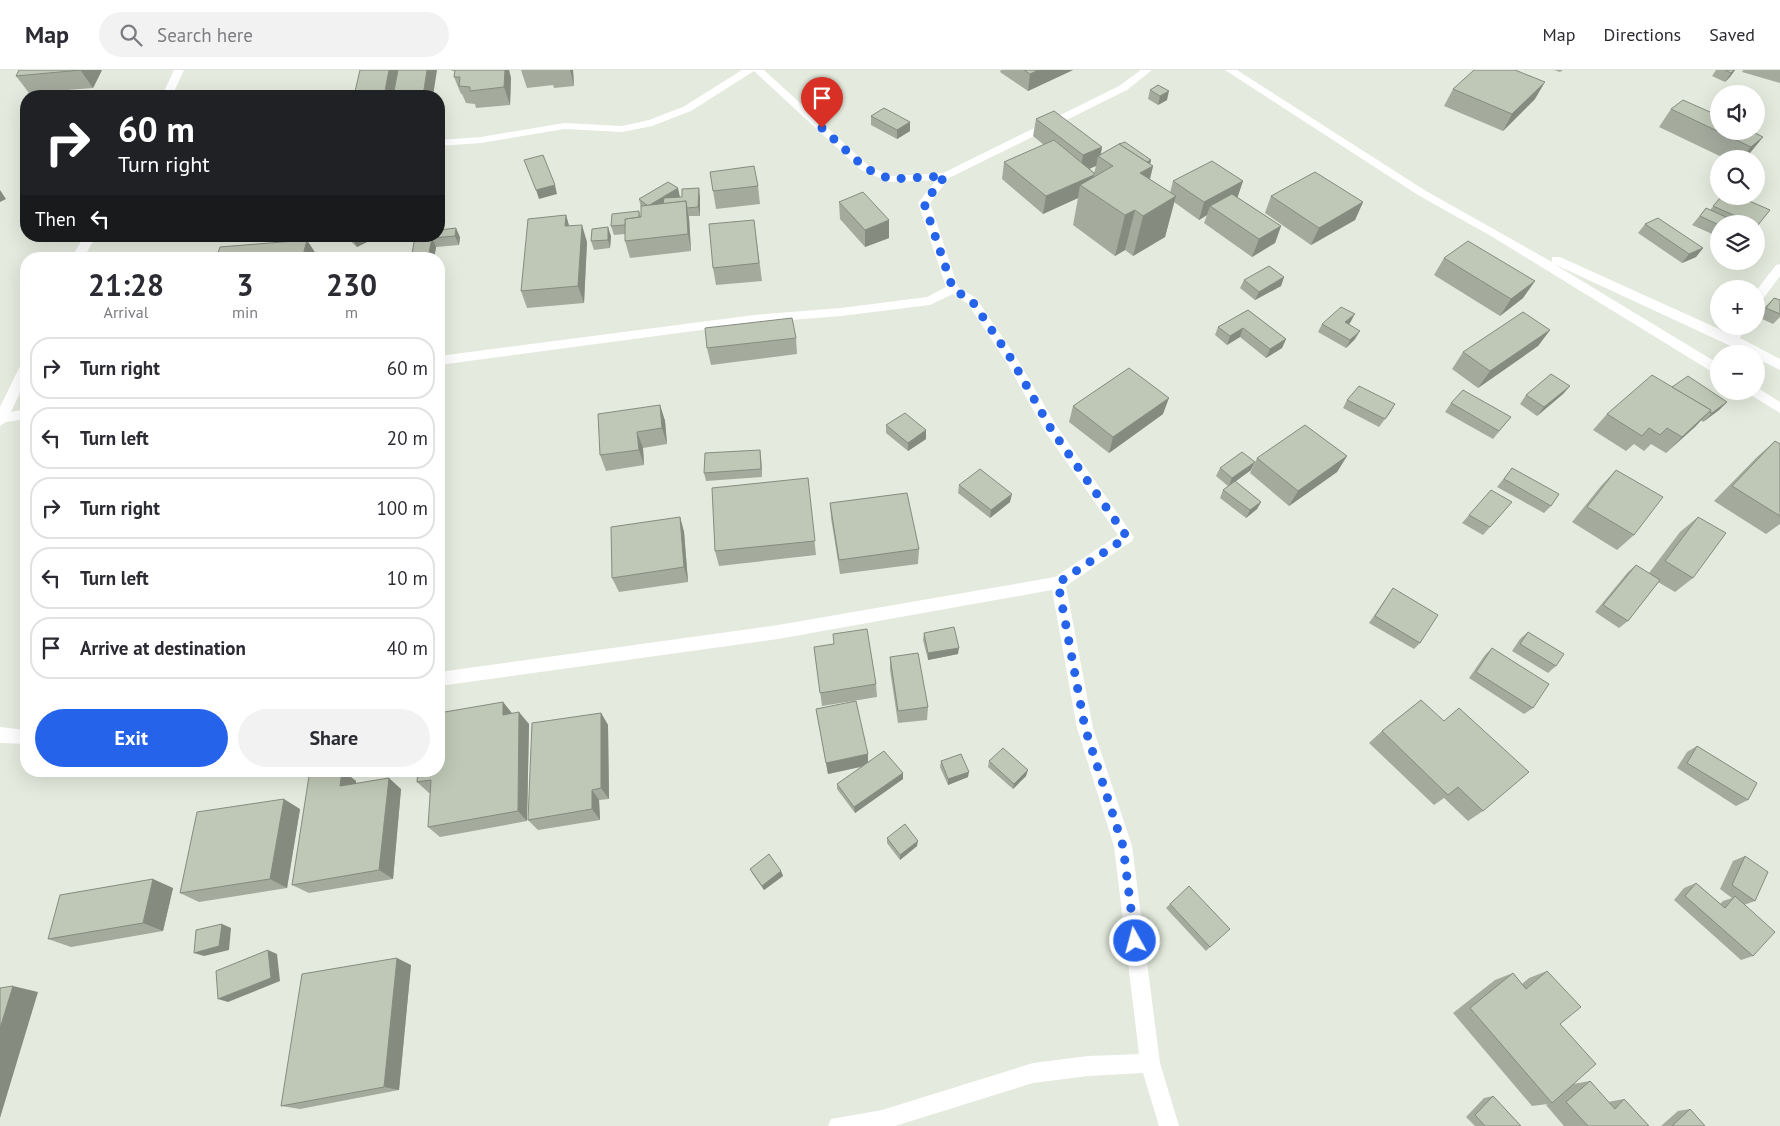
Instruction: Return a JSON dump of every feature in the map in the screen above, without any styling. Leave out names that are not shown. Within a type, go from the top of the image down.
[{"type":"street","points":[[171,90],[179,70]]},
{"type":"street","points":[[445,143],[481,140],[564,126],[622,129],[652,123],[687,109],[749,70]]},
{"type":"street","points":[[758,70],[865,168],[890,179],[945,176],[1123,88],[1147,70]]},
{"type":"street","points":[[1230,70],[1422,193],[1495,233],[1710,364]]},
{"type":"street","points":[[445,678],[778,632],[1058,583],[1127,537],[1051,429],[1012,360],[972,301],[953,289],[924,203],[945,176]]},
{"type":"street","points":[[1495,233],[1733,340],[1780,365]]},
{"type":"street","points":[[1765,288],[1780,268]]},
{"type":"street","points":[[445,360],[754,319],[841,312],[930,301],[953,289]]},
{"type":"street","points":[[1733,340],[1736,335]]},
{"type":"street","points":[[1,420],[20,380]]},
{"type":"street","points":[[1765,398],[1780,408]]},
{"type":"street","points":[[1,420],[20,415]]},
{"type":"street","points":[[1058,583],[1085,728],[1123,846],[1150,1063],[1169,1126]]},
{"type":"street","points":[[0,735],[20,737]]},
{"type":"street","points":[[838,1126],[882,1120],[1033,1073],[1088,1066],[1150,1063]]},
{"type":"building","points":[[19,70],[81,70],[16,76]]},
{"type":"building","points":[[360,70],[389,70],[385,90],[355,90]]},
{"type":"building","points":[[398,70],[427,70],[424,90],[394,90]]},
{"type":"building","points":[[455,70],[505,70],[504,87],[470,91],[470,87],[459,86],[460,77],[454,77]]},
{"type":"building","points":[[1024,70],[1038,70],[1030,74]]},
{"type":"building","points":[[1474,70],[1515,70],[1545,82],[1512,114],[1453,89]]},
{"type":"building","points":[[1158,85],[1169,91],[1160,96],[1150,90]]},
{"type":"building","points":[[1683,100],[1710,112],[1710,128],[1671,109]]},
{"type":"building","points":[[884,108],[910,122],[897,130],[871,116]]},
{"type":"building","points":[[1054,111],[1102,147],[1083,155],[1036,119]]},
{"type":"building","points":[[1054,140],[1094,173],[1094,175],[1046,196],[1004,162]]},
{"type":"building","points":[[1736,140],[1759,140],[1751,147]]},
{"type":"building","points":[[1125,142],[1151,160],[1147,162],[1119,144]]},
{"type":"building","points":[[1119,144],[1153,166],[1140,173],[1176,196],[1143,216],[1135,210],[1125,215],[1080,185],[1113,166],[1098,156]]},
{"type":"building","points":[[543,155],[555,185],[536,190],[524,160]]},
{"type":"building","points":[[1212,161],[1243,181],[1204,202],[1173,181]]},
{"type":"building","points":[[754,166],[758,186],[713,191],[710,172]]},
{"type":"building","points":[[1315,172],[1363,202],[1319,228],[1271,196]]},
{"type":"building","points":[[668,182],[678,188],[648,206],[639,199]]},
{"type":"building","points":[[699,188],[698,207],[687,208],[686,201],[663,204],[664,198],[682,197],[682,189]]},
{"type":"building","points":[[863,192],[889,220],[865,230],[839,202]]},
{"type":"building","points":[[1232,194],[1281,226],[1259,239],[1210,206]]},
{"type":"building","points":[[686,201],[688,234],[625,241],[625,219],[641,217],[641,206]]},
{"type":"building","points":[[1759,205],[1770,210],[1765,216],[1734,215],[1713,206]]},
{"type":"building","points":[[1706,208],[1721,215],[1710,215],[1710,221],[1700,216]]},
{"type":"building","points":[[639,211],[639,217],[625,219],[625,225],[611,226],[612,214]]},
{"type":"building","points":[[566,215],[565,226],[582,225],[578,286],[521,291],[528,219]]},
{"type":"building","points":[[1658,218],[1703,248],[1689,254],[1645,224]]},
{"type":"building","points":[[754,220],[759,263],[713,268],[709,224]]},
{"type":"building","points":[[608,227],[608,240],[591,241],[592,229]]},
{"type":"building","points":[[456,228],[455,236],[445,237],[445,229]]},
{"type":"building","points":[[1468,241],[1535,281],[1511,299],[1444,258]]},
{"type":"building","points":[[306,242],[304,252],[218,252],[220,247]]},
{"type":"building","points":[[414,242],[431,242],[429,252],[412,252]]},
{"type":"building","points":[[1269,266],[1284,277],[1259,292],[1244,280]]},
{"type":"building","points":[[1774,298],[1780,300],[1780,314],[1766,308]]},
{"type":"building","points":[[1341,307],[1355,314],[1345,322],[1360,331],[1350,340],[1322,324]]},
{"type":"building","points":[[1248,310],[1286,339],[1270,349],[1243,328],[1230,336],[1218,327]]},
{"type":"building","points":[[1523,312],[1550,330],[1490,371],[1463,352]]},
{"type":"building","points":[[792,318],[796,338],[707,348],[705,328]]},
{"type":"building","points":[[1129,368],[1169,398],[1113,437],[1073,406]]},
{"type":"building","points":[[1551,374],[1570,386],[1544,407],[1526,395]]},
{"type":"building","points":[[1652,375],[1711,410],[1682,437],[1667,428],[1660,435],[1649,428],[1642,436],[1607,414]]},
{"type":"building","points":[[1688,376],[1710,391],[1710,400],[1724,400],[1727,402],[1712,413],[1710,412],[1711,410],[1672,387]]},
{"type":"building","points":[[1359,386],[1395,404],[1385,419],[1347,400]]},
{"type":"building","points":[[1463,390],[1511,417],[1499,431],[1451,403]]},
{"type":"building","points":[[660,405],[662,428],[637,432],[639,450],[600,455],[598,414]]},
{"type":"building","points":[[905,413],[926,430],[908,443],[886,425]]},
{"type":"building","points":[[1305,425],[1347,456],[1298,491],[1257,458]]},
{"type":"building","points":[[1775,441],[1780,444],[1780,516],[1732,486]]},
{"type":"building","points":[[760,450],[761,469],[704,473],[705,453]]},
{"type":"building","points":[[1242,452],[1255,462],[1232,478],[1220,468]]},
{"type":"building","points":[[1512,468],[1559,494],[1551,506],[1504,479]]},
{"type":"building","points":[[980,469],[1012,494],[991,510],[959,485]]},
{"type":"building","points":[[1616,470],[1663,497],[1634,535],[1587,507]]},
{"type":"building","points":[[808,478],[815,541],[715,551],[712,488]]},
{"type":"building","points":[[1235,481],[1261,502],[1250,510],[1223,490]]},
{"type":"building","points":[[1491,490],[1512,502],[1490,527],[1469,515]]},
{"type":"building","points":[[907,493],[919,549],[839,560],[830,503]]},
{"type":"building","points":[[680,517],[684,567],[612,578],[611,527]]},
{"type":"building","points":[[1698,517],[1726,533],[1693,578],[1665,561]]},
{"type":"building","points":[[1636,565],[1660,580],[1628,621],[1603,605]]},
{"type":"building","points":[[1393,588],[1438,615],[1420,643],[1375,616]]},
{"type":"building","points":[[954,627],[959,648],[928,653],[924,633]]},
{"type":"building","points":[[867,629],[876,684],[820,693],[814,647],[834,644],[833,634]]},
{"type":"building","points":[[1528,632],[1564,654],[1556,666],[1520,644]]},
{"type":"building","points":[[1492,648],[1549,684],[1533,708],[1476,672]]},
{"type":"building","points":[[918,653],[928,707],[898,711],[890,657]]},
{"type":"building","points":[[1421,700],[1444,721],[1459,708],[1529,772],[1483,811],[1458,787],[1448,795],[1382,731]]},
{"type":"building","points":[[856,701],[868,754],[826,763],[816,709]]},
{"type":"building","points":[[503,702],[503,715],[519,712],[518,811],[428,827],[431,780],[417,782],[417,777],[445,777],[445,712]]},
{"type":"building","points":[[601,713],[601,788],[592,790],[592,809],[528,820],[532,723]]},
{"type":"building","points":[[1697,746],[1757,783],[1748,800],[1687,763]]},
{"type":"building","points":[[1003,748],[1028,770],[1014,784],[989,761]]},
{"type":"building","points":[[884,751],[903,773],[854,807],[837,784]]},
{"type":"building","points":[[961,754],[969,772],[948,779],[941,761]]},
{"type":"building","points":[[309,777],[341,777],[340,786],[389,778],[379,870],[292,885]]},
{"type":"building","points":[[284,799],[270,879],[180,893],[197,812]]},
{"type":"building","points":[[905,824],[918,841],[900,855],[887,838]]},
{"type":"building","points":[[769,854],[781,871],[762,886],[750,869]]},
{"type":"building","points":[[1745,856],[1768,872],[1755,901],[1732,885]]},
{"type":"building","points":[[153,879],[143,923],[48,939],[60,895]]},
{"type":"building","points":[[1696,883],[1725,908],[1735,896],[1775,932],[1753,956],[1685,896]]},
{"type":"building","points":[[1189,886],[1230,929],[1210,947],[1170,904]]},
{"type":"building","points":[[222,924],[219,946],[194,953],[196,930]]},
{"type":"building","points":[[268,950],[271,978],[218,999],[216,971]]},
{"type":"building","points":[[397,958],[384,1087],[281,1106],[302,974]]},
{"type":"building","points":[[1547,971],[1581,1007],[1560,1024],[1596,1064],[1552,1103],[1470,1008],[1513,973],[1526,989]]},
{"type":"building","points":[[13,986],[0,1028],[0,988]]},
{"type":"building","points":[[1590,1081],[1615,1109],[1624,1099],[1649,1126],[1588,1126],[1566,1102]]},
{"type":"building","points":[[1493,1096],[1521,1126],[1485,1126],[1475,1115]]},
{"type":"building","points":[[1690,1109],[1705,1126],[1672,1126]]},
{"type":"route","points":[[822,128],[865,168],[890,179],[945,176],[924,203],[953,289],[972,301],[1012,360],[1051,429],[1127,537],[1058,583],[1085,728],[1123,846],[1135,941]]}]
